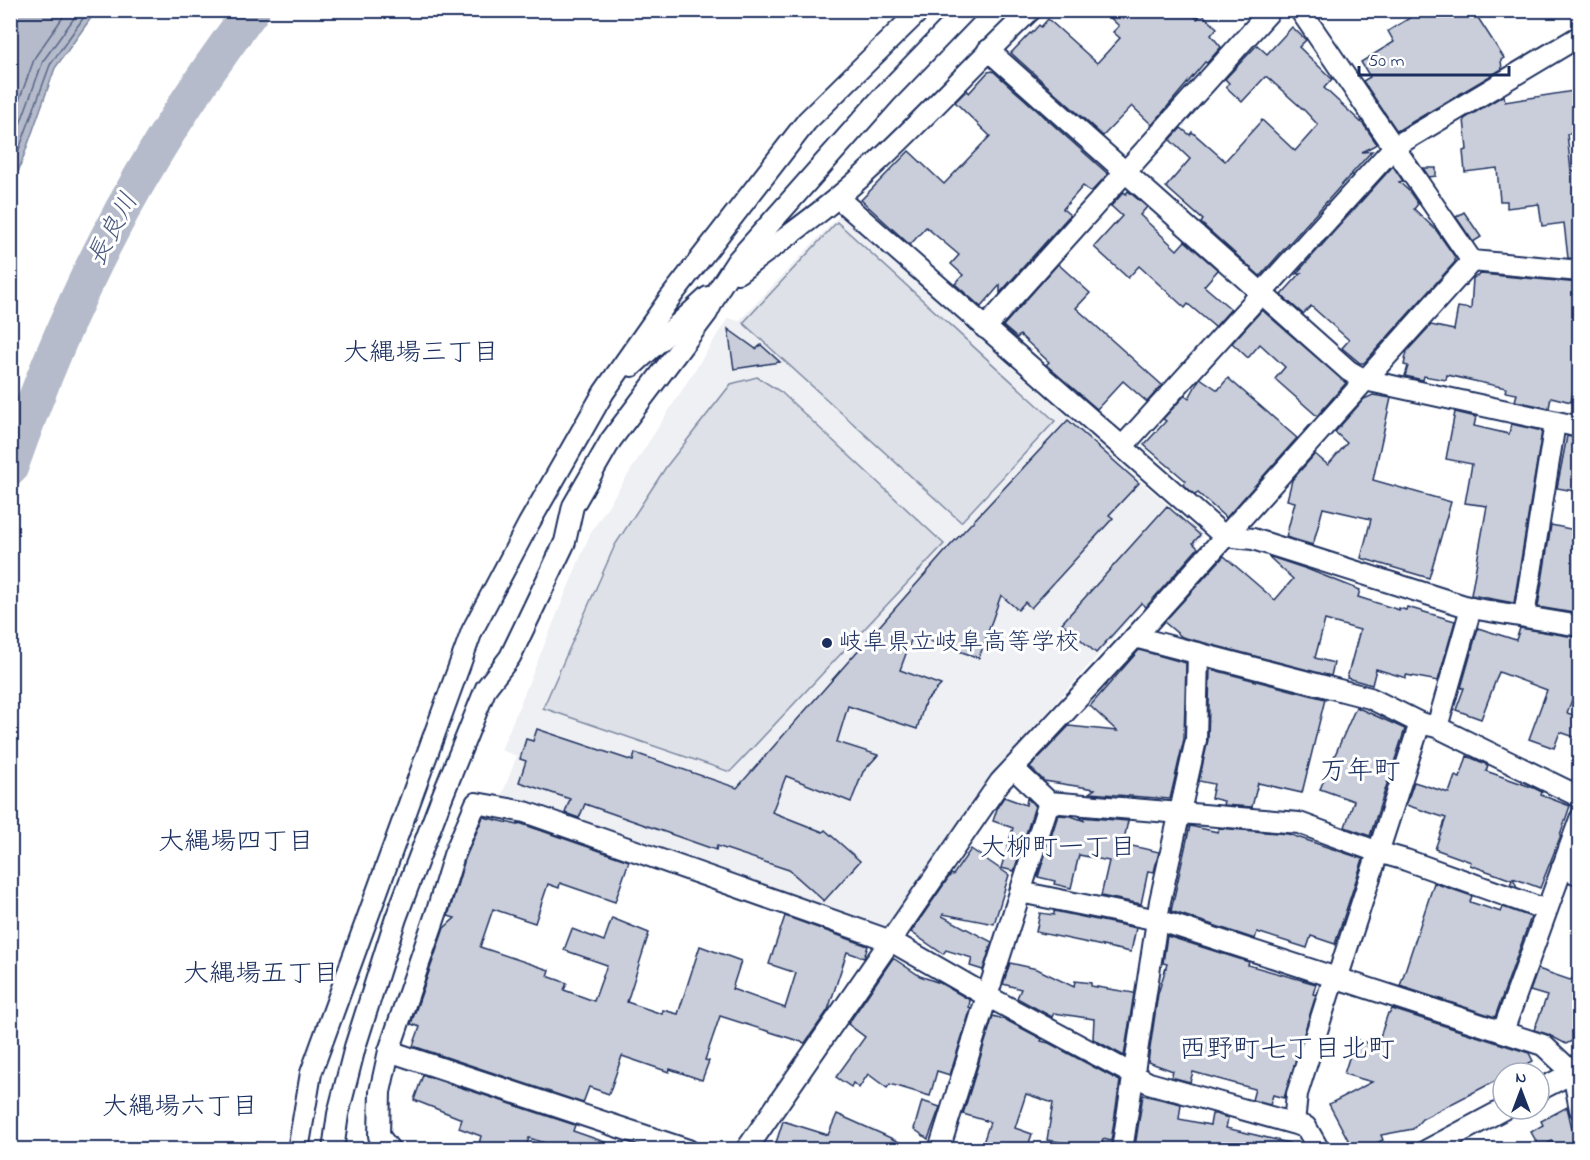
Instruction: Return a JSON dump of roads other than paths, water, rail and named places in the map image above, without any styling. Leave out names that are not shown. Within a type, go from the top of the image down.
[{"type":"street","points":[[298,1149],[311,1073],[472,631],[528,525],[604,392],[670,298],[807,121],[920,10]]},
{"type":"street","points":[[333,1149],[338,1114],[355,1047],[396,918],[486,688],[510,657],[565,542],[573,506],[618,431],[707,313],[737,261],[885,94],[966,10]]},
{"type":"street","points":[[604,392],[720,287],[838,198],[872,168],[988,50],[1031,10]]},
{"type":"street","points":[[986,328],[1271,10]]},
{"type":"street","points":[[1300,10],[1472,261]]},
{"type":"street","points":[[1122,447],[1394,147],[1580,36]]},
{"type":"street","points":[[988,50],[1349,371],[1365,380],[1580,428]]},
{"type":"street","points":[[838,198],[1224,536],[1253,539],[1471,608],[1580,626]]},
{"type":"street","points":[[1472,261],[1580,271]]},
{"type":"street","points":[[746,1149],[1000,782],[1135,637],[1472,261]]},
{"type":"street","points":[[1524,616],[1556,423]]},
{"type":"street","points":[[1294,1123],[1297,1094],[1378,852],[1429,725],[1471,608]]},
{"type":"street","points":[[1135,637],[1370,699],[1580,797]]},
{"type":"street","points":[[1122,1149],[1160,901],[1196,740],[1198,653]]},
{"type":"street","points":[[1014,769],[1049,802],[1299,823],[1546,910]]},
{"type":"street","points":[[390,1149],[379,1136],[380,1092],[389,1051],[454,855],[476,802],[525,812],[891,941],[1134,1077],[1306,1126],[1319,1149]]},
{"type":"street","points":[[939,1149],[1049,802]]},
{"type":"street","points":[[1503,1031],[1546,910],[1571,871],[1580,819]]},
{"type":"street","points":[[1020,892],[1158,920],[1543,1045],[1576,1071],[1580,1109]]},
{"type":"street","points":[[389,1051],[688,1149]]},
{"type":"street","points":[[1551,1084],[1576,1071]]},
{"type":"street","points":[[1427,1149],[1491,1116]]},
{"type":"water","points":[[11,10],[96,11],[55,68],[11,192]]},
{"type":"waterway","name":"長良川","points":[[10,468],[55,351],[108,237],[175,121],[252,10]]},
{"type":"place","name":"岐阜県立岐阜高等学校","points":[[827,643]]},
{"type":"district","name":"大縄場三丁目","points":[[421,354]]},
{"type":"district","name":"万年町","points":[[1360,772]]},
{"type":"district","name":"大縄場四丁目","points":[[236,843]]},
{"type":"district","name":"大柳町一丁目","points":[[1058,849]]},
{"type":"district","name":"大縄場五丁目","points":[[261,975]]},
{"type":"district","name":"西野町七丁目北町","points":[[1287,1050]]},
{"type":"district","name":"大縄場六丁目","points":[[180,1108]]}]
